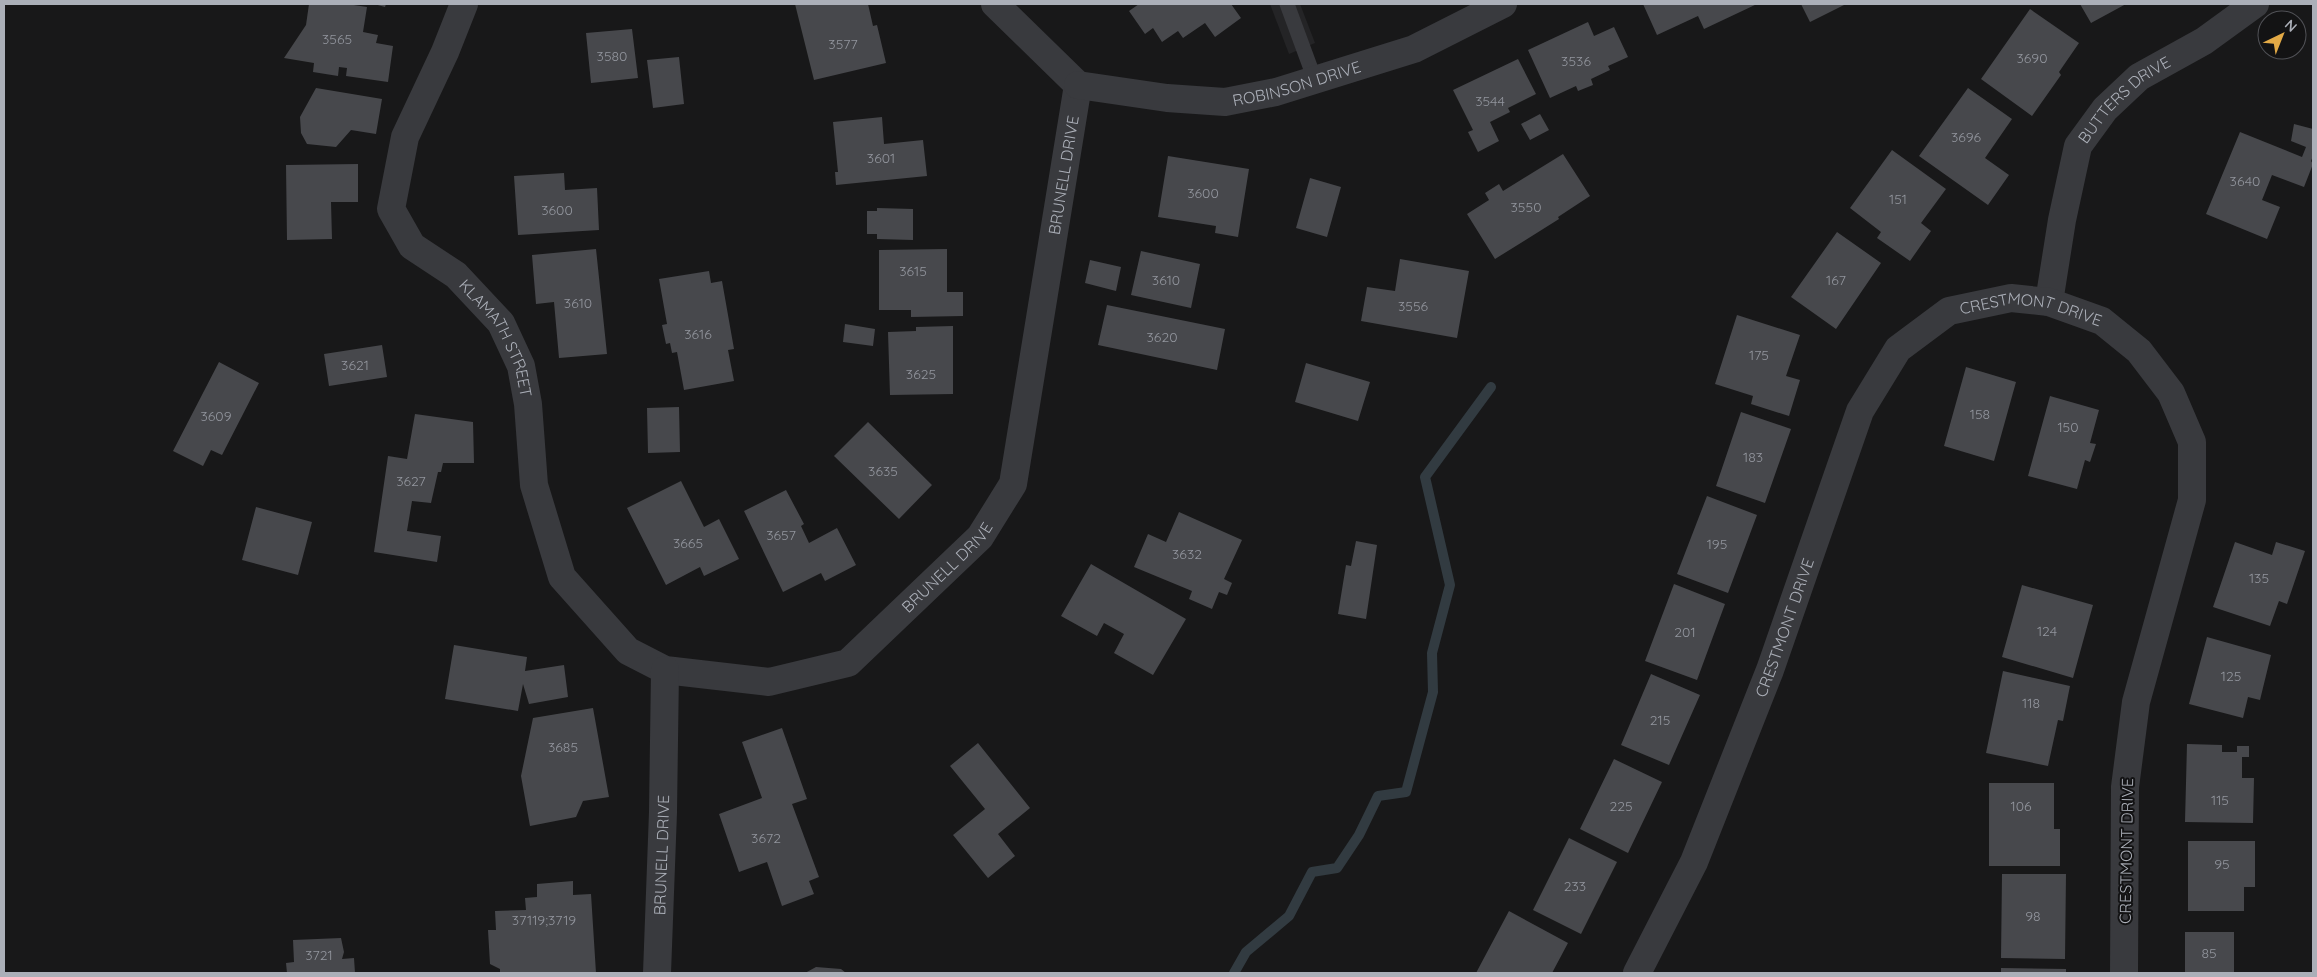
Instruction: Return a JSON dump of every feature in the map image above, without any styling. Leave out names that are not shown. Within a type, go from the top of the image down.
[{"type":"street","name":"KLAMATH STREET","points":[[464,4],[445,52],[405,137],[391,209],[412,246],[456,275],[501,322],[521,366],[528,404],[534,485],[562,577],[628,651],[665,670]]},
{"type":"street","points":[[996,4],[1078,85]]},
{"type":"street","name":"ROBINSON DRIVE","points":[[1078,85],[1166,98],[1225,102],[1276,92],[1414,48],[1503,4]]},
{"type":"street","name":"BUTTERS DRIVE","points":[[2049,302],[2062,220],[2078,146],[2105,109],[2139,78],[2204,41],[2255,4]]},
{"type":"street","name":"BRUNELL DRIVE","points":[[657,973],[663,812],[665,670],[769,682],[848,663],[980,537],[1014,484],[1078,85]]},
{"type":"street","name":"CRESTMONT DRIVE","points":[[1637,973],[1694,862],[1770,670],[1860,411],[1898,349],[1949,311],[2012,298],[2049,302],[2102,321],[2139,351],[2171,393],[2192,442],[2192,500],[2136,702],[2125,787],[2124,973]]},
{"type":"lane","points":[[1286,4],[1315,80]]},
{"type":"shaded area","points":[[1270,4],[1300,4],[1315,43],[1289,54]]},
{"type":"building","points":[[309,4],[347,4],[367,7],[363,32],[378,35],[376,43],[393,46],[388,82],[346,76],[347,68],[339,67],[338,76],[313,72],[314,63],[284,58],[306,25]]},
{"type":"building","points":[[374,4],[386,4],[385,7]]},
{"type":"building","points":[[795,4],[868,4],[873,26],[877,25],[886,63],[814,80]]},
{"type":"building","points":[[1139,4],[1231,4],[1241,18],[1215,37],[1205,23],[1183,38],[1178,31],[1162,42],[1153,28],[1145,34],[1129,11]]},
{"type":"building","points":[[1643,4],[1757,4],[1704,29],[1698,16],[1657,35]]},
{"type":"building","points":[[1801,4],[1846,4],[1810,22]]},
{"type":"building","points":[[2080,4],[2126,4],[2091,23]]},
{"type":"building","points":[[2030,9],[2079,43],[2059,72],[2061,75],[2032,116],[1981,79]]},
{"type":"building","points":[[1588,22],[1594,36],[1614,27],[1628,57],[1608,66],[1610,70],[1591,79],[1593,85],[1578,91],[1576,86],[1550,98],[1528,50]]},
{"type":"building","points":[[632,29],[638,78],[591,83],[586,33]]},
{"type":"building","points":[[679,57],[684,104],[653,108],[647,60]]},
{"type":"building","points":[[1518,59],[1536,94],[1508,108],[1510,112],[1490,122],[1499,141],[1478,152],[1468,132],[1473,130],[1453,90]]},
{"type":"building","points":[[316,88],[382,99],[376,134],[351,130],[336,147],[307,144],[301,133],[300,117]]},
{"type":"building","points":[[1968,88],[2012,119],[1985,158],[2009,175],[1988,205],[1919,156]]},
{"type":"building","points":[[1540,114],[1549,130],[1530,140],[1521,124]]},
{"type":"building","points":[[882,117],[884,144],[923,140],[927,176],[836,185],[835,172],[838,172],[833,122]]},
{"type":"building","points":[[2294,124],[2313,129],[2313,156],[2311,161],[2313,164],[2304,187],[2272,175],[2262,200],[2280,207],[2267,239],[2206,214],[2240,132],[2302,157],[2306,147],[2291,141]]},
{"type":"building","points":[[1892,150],[1946,189],[1921,223],[1931,231],[1910,261],[1877,238],[1881,232],[1850,208]]},
{"type":"building","points":[[1563,154],[1590,196],[1558,217],[1559,219],[1495,259],[1467,214],[1489,200],[1485,193],[1499,184],[1503,191]]},
{"type":"building","points":[[1168,156],[1249,169],[1238,237],[1215,233],[1216,226],[1158,217]]},
{"type":"building","points":[[358,164],[358,202],[331,202],[332,239],[287,240],[286,165]]},
{"type":"building","points":[[564,173],[565,190],[597,188],[599,230],[518,235],[514,176]]},
{"type":"building","points":[[1310,178],[1341,187],[1327,237],[1296,228]]},
{"type":"building","points":[[877,208],[913,209],[913,240],[877,239],[877,234],[867,234],[867,211],[877,211]]},
{"type":"building","points":[[1837,232],[1881,263],[1836,329],[1791,297]]},
{"type":"building","points":[[596,249],[607,354],[559,358],[554,302],[536,304],[532,255]]},
{"type":"building","points":[[947,249],[947,292],[963,292],[963,316],[911,317],[911,310],[879,310],[879,250]]},
{"type":"building","points":[[1141,251],[1200,264],[1191,308],[1131,295]]},
{"type":"building","points":[[1400,259],[1469,271],[1457,338],[1361,321],[1367,287],[1395,291]]},
{"type":"building","points":[[1090,260],[1121,267],[1116,291],[1085,283]]},
{"type":"building","points":[[709,271],[711,283],[722,281],[734,349],[728,350],[734,381],[684,390],[677,352],[672,353],[670,343],[666,344],[662,325],[667,324],[659,279]]},
{"type":"building","points":[[1107,305],[1225,329],[1217,370],[1098,345]]},
{"type":"building","points":[[1737,315],[1800,335],[1786,376],[1800,380],[1789,416],[1751,404],[1753,396],[1715,384]]},
{"type":"building","points":[[845,324],[875,329],[873,346],[843,342]]},
{"type":"building","points":[[953,326],[953,394],[890,395],[888,332],[916,331],[916,327]]},
{"type":"building","points":[[382,345],[387,377],[329,386],[324,354]]},
{"type":"building","points":[[219,362],[259,383],[222,455],[211,450],[203,466],[173,451]]},
{"type":"building","points":[[1306,363],[1370,382],[1358,421],[1295,402]]},
{"type":"building","points":[[1966,367],[2016,382],[1994,461],[1944,446]]},
{"type":"building","points":[[2050,396],[2099,410],[2090,443],[2096,444],[2090,462],[2085,460],[2077,489],[2028,476]]},
{"type":"building","points":[[679,407],[680,452],[648,453],[647,408]]},
{"type":"building","points":[[1741,412],[1791,429],[1765,503],[1716,486]]},
{"type":"building","points":[[415,414],[473,422],[474,463],[443,463],[441,472],[438,472],[431,503],[412,501],[407,531],[441,536],[437,562],[374,552],[388,456],[407,459]]},
{"type":"building","points":[[868,422],[932,485],[899,519],[834,456]]},
{"type":"building","points":[[681,481],[704,527],[719,519],[739,559],[704,576],[700,567],[666,585],[627,508]]},
{"type":"building","points":[[786,490],[804,524],[801,526],[809,543],[837,528],[856,565],[825,581],[821,573],[783,592],[744,511]]},
{"type":"building","points":[[1707,496],[1757,515],[1728,593],[1677,574]]},
{"type":"building","points":[[256,507],[312,522],[298,575],[242,560]]},
{"type":"building","points":[[1179,512],[1242,540],[1224,579],[1232,583],[1227,595],[1219,592],[1212,609],[1189,599],[1192,591],[1134,567],[1148,534],[1166,542]]},
{"type":"building","points":[[1356,541],[1377,545],[1366,619],[1338,614],[1346,565],[1351,566]]},
{"type":"building","points":[[2235,542],[2272,555],[2276,542],[2305,551],[2287,604],[2279,601],[2270,626],[2213,607]]},
{"type":"building","points":[[1091,564],[1186,619],[1153,675],[1114,653],[1124,634],[1104,623],[1097,636],[1061,616]]},
{"type":"building","points":[[1674,584],[1725,604],[1697,680],[1645,661]]},
{"type":"building","points":[[2022,585],[2093,605],[2073,678],[2002,657]]},
{"type":"building","points":[[2207,637],[2271,655],[2260,700],[2248,697],[2243,718],[2189,704]]},
{"type":"building","points":[[454,645],[527,657],[525,671],[564,665],[568,697],[529,704],[523,684],[518,711],[445,699]]},
{"type":"building","points":[[2003,671],[2070,686],[2063,721],[2058,720],[2048,766],[1986,753]]},
{"type":"building","points":[[1651,674],[1700,695],[1669,765],[1621,745]]},
{"type":"building","points":[[593,708],[609,797],[583,801],[576,817],[530,826],[521,776],[533,718]]},
{"type":"building","points":[[782,728],[807,799],[792,804],[819,877],[809,881],[814,894],[782,906],[767,862],[739,872],[719,814],[762,798],[742,742]]},
{"type":"building","points":[[978,743],[1030,808],[998,834],[1015,856],[988,878],[953,835],[985,809],[950,766]]},
{"type":"building","points":[[2187,744],[2222,745],[2222,752],[2237,752],[2237,746],[2249,746],[2249,757],[2242,757],[2242,778],[2254,778],[2253,823],[2185,822]]},
{"type":"building","points":[[1614,759],[1662,782],[1628,853],[1580,829]]},
{"type":"building","points":[[1989,783],[2054,783],[2054,829],[2060,829],[2060,866],[1989,866]]},
{"type":"building","points":[[1569,838],[1617,862],[1581,934],[1533,910]]},
{"type":"building","points":[[2188,841],[2255,841],[2255,887],[2244,887],[2244,911],[2188,911]]},
{"type":"building","points":[[2002,874],[2066,874],[2065,959],[2001,958]]},
{"type":"building","points":[[573,881],[573,895],[591,894],[596,973],[500,973],[500,969],[490,964],[488,930],[496,930],[495,911],[526,910],[525,898],[537,897],[537,884]]},
{"type":"building","points":[[1509,911],[1568,943],[1552,973],[1476,973]]},
{"type":"building","points":[[2185,932],[2234,932],[2234,973],[2185,973]]},
{"type":"building","points":[[341,938],[344,952],[342,959],[354,958],[355,973],[287,973],[286,963],[294,962],[293,940]]},
{"type":"building","points":[[816,967],[841,969],[846,973],[805,973]]},
{"type":"building","points":[[2001,968],[2066,969],[2066,973],[2001,973]]},
{"type":"waterway","points":[[1234,973],[1246,952],[1289,916],[1312,872],[1337,868],[1359,835],[1378,796],[1406,792],[1433,692],[1432,653],[1450,585],[1425,477],[1491,387]]}]
